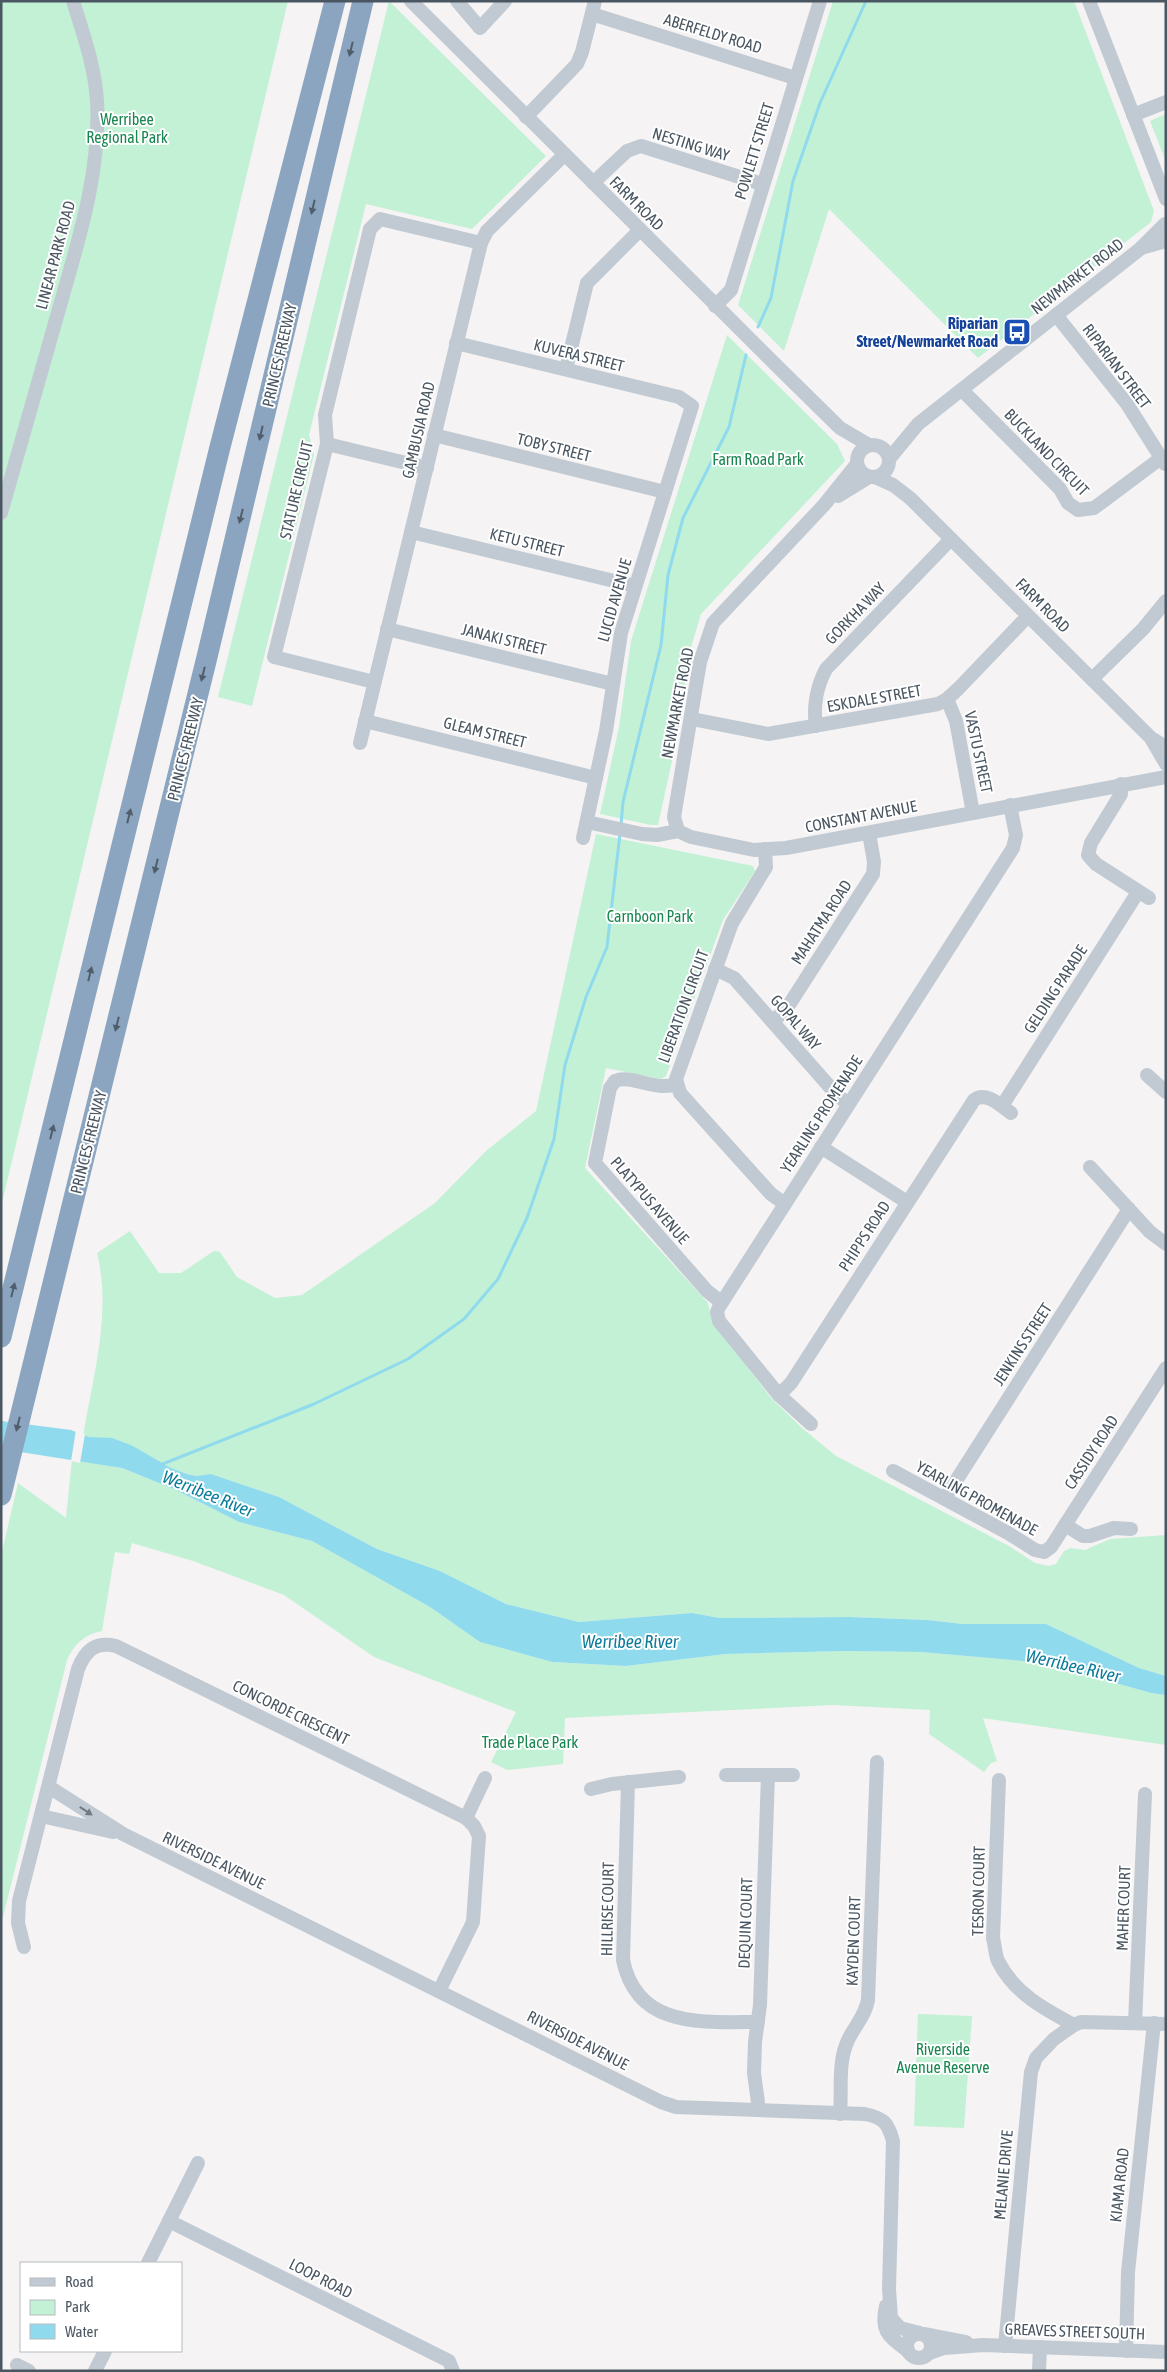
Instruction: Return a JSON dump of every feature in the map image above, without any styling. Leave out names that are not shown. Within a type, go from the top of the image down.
[{"type":"highway","name":"PRINCES FREEWAY","points":[[1,1337],[220,446],[335,1]]},
{"type":"highway","name":"PRINCES FREEWAY","points":[[1,1494],[216,619],[363,1]]},
{"type":"street","name":"LINEAR PARK ROAD","points":[[1,513],[76,246],[87,201],[94,160],[98,119],[95,82],[73,1]]},
{"type":"street","name":"FARM ROAD","points":[[411,1],[715,306],[840,428],[872,445]]},
{"type":"street","points":[[457,1],[480,28],[504,1]]},
{"type":"street","name":"POWLETT STREET","points":[[715,306],[731,290],[762,184],[820,1]]},
{"type":"street","points":[[1089,1],[1164,197],[1166,235]]},
{"type":"street","points":[[526,116],[577,64],[582,52],[593,8]]},
{"type":"street","name":"ABERFELDY ROAD","points":[[593,8],[795,78]]},
{"type":"street","points":[[1133,115],[1166,102]]},
{"type":"street","name":"NESTING WAY","points":[[593,183],[627,150],[641,146],[762,184]]},
{"type":"street","name":"GAMBUSIA ROAD","points":[[360,743],[481,243],[487,232],[564,155]]},
{"type":"street","name":"STATURE CIRCUIT","points":[[374,682],[274,657],[327,444],[325,414],[370,229],[380,219],[481,243]]},
{"type":"street","name":"NEWMARKET ROAD","points":[[872,445],[894,438],[918,424],[1140,249],[1166,223]]},
{"type":"street","points":[[566,370],[587,283],[640,230]]},
{"type":"street","name":"NEWMARKET ROAD","points":[[1140,249],[1166,241]]},
{"type":"street","name":"RIPARIAN STREET","points":[[1056,315],[1122,398],[1163,461]]},
{"type":"street","name":"KUVERA STREET","points":[[456,343],[679,397],[692,406]]},
{"type":"street","name":"BUCKLAND CIRCUIT","points":[[962,390],[1060,489],[1068,503],[1078,510],[1094,508],[1163,461]]},
{"type":"street","name":"LUCID AVENUE","points":[[583,838],[596,778],[621,633],[692,406]]},
{"type":"street","name":"NEWMARKET ROAD","points":[[889,460],[918,424]]},
{"type":"street","name":"FARM ROAD","points":[[840,428],[857,462]]},
{"type":"street","name":"TOBY STREET","points":[[434,436],[665,492]]},
{"type":"street","points":[[327,444],[427,468]]},
{"type":"street","points":[[872,445],[886,451],[889,460],[884,472],[872,477],[861,472],[857,462],[860,450],[872,445]]},
{"type":"street","name":"FARM ROAD","points":[[889,460],[910,498]]},
{"type":"street","name":"NEWMARKET ROAD","points":[[678,831],[674,817],[692,719],[700,662],[713,623],[824,505],[857,462]]},
{"type":"street","name":"FARM ROAD","points":[[872,477],[893,485],[910,498],[1151,738],[1166,747]]},
{"type":"street","name":"NEWMARKET ROAD","points":[[824,505],[872,477]]},
{"type":"street","name":"KETU STREET","points":[[411,532],[635,586]]},
{"type":"street","name":"GORKHA WAY","points":[[816,726],[816,701],[826,669],[951,538]]},
{"type":"street","points":[[1092,679],[1143,629],[1166,601]]},
{"type":"street","name":"ESKDALE STREET","points":[[692,719],[768,734],[938,704],[947,699],[1028,616]]},
{"type":"street","name":"JANAKI STREET","points":[[387,629],[613,684]]},
{"type":"street","name":"VASTU STREET","points":[[947,699],[956,721],[973,813]]},
{"type":"street","name":"GLEAM STREET","points":[[365,721],[596,778]]},
{"type":"street","name":"FARM ROAD","points":[[1151,738],[1166,763]]},
{"type":"street","points":[[1144,781],[1166,763]]},
{"type":"street","name":"CONSTANT AVENUE","points":[[587,822],[657,835],[678,831],[691,837],[754,850],[765,850],[869,833],[1166,777]]},
{"type":"street","name":"GELDING PARADE","points":[[979,1096],[985,1096],[1006,1109],[1144,895],[1096,864],[1088,855],[1090,843],[1121,794],[1121,784]]},
{"type":"street","name":"YEARLING PROMENADE","points":[[721,1302],[1013,848],[1016,835],[1010,806]]},
{"type":"street","name":"MAHATMA ROAD","points":[[773,1022],[789,1005],[873,874],[874,862],[869,833]]},
{"type":"street","name":"LIBERATION CIRCUIT","points":[[765,850],[766,867],[732,922],[678,1071],[677,1084],[680,1093],[771,1194],[784,1204]]},
{"type":"street","name":"GOPAL WAY","points":[[715,968],[734,978],[837,1095],[848,1104]]},
{"type":"street","points":[[1147,1075],[1166,1092]]},
{"type":"street","name":"PLATYPUS AVENUE","points":[[677,1084],[660,1087],[623,1079],[615,1081],[610,1088],[595,1162],[707,1291],[721,1302]]},
{"type":"street","name":"PHIPPS ROAD","points":[[779,1395],[791,1383],[907,1202],[970,1106],[979,1096]]},
{"type":"street","points":[[821,1148],[907,1202]]},
{"type":"street","points":[[1090,1167],[1150,1232],[1166,1244]]},
{"type":"street","name":"JENKINS STREET","points":[[945,1498],[1129,1210]]},
{"type":"street","points":[[721,1302],[717,1312],[719,1321],[779,1395],[811,1424]]},
{"type":"street","name":"CASSIDY ROAD","points":[[1044,1552],[1051,1547],[1166,1368]]},
{"type":"street","name":"YEARLING PROMENADE","points":[[893,1471],[945,1498],[1035,1550],[1044,1552]]},
{"type":"street","points":[[1065,1525],[1083,1536],[1090,1536],[1114,1528],[1131,1529]]},
{"type":"street","name":"CONCORDE CRESCENT","points":[[24,1947],[18,1923],[20,1902],[41,1816],[82,1660],[88,1651],[98,1645],[107,1643],[116,1646],[466,1818]]},
{"type":"street","name":"KAYDEN COURT","points":[[840,2114],[844,2051],[849,2038],[864,2016],[868,2000],[877,1762]]},
{"type":"street","points":[[726,1775],[794,1775]]},
{"type":"street","name":"DEQUIN COURT","points":[[753,2110],[768,1775]]},
{"type":"street","points":[[591,1789],[628,1782],[679,1777]]},
{"type":"street","points":[[439,1991],[470,1930],[475,1912],[479,1836],[474,1826],[466,1818],[484,1778]]},
{"type":"street","name":"TESRON COURT","points":[[999,1780],[993,1938],[997,1960],[1012,1982],[1031,2000],[1042,2009],[1074,2025]]},
{"type":"street","name":"HILLRISE COURT","points":[[628,1782],[623,1960],[633,1988],[646,2003],[671,2017],[758,2022]]},
{"type":"street","name":"RIVERSIDE AVENUE","points":[[49,1787],[123,1834],[669,2105],[865,2114],[877,2117],[888,2125],[893,2141],[889,2289],[891,2318],[900,2328],[922,2334]]},
{"type":"street","name":"MAHER COURT","points":[[1135,2023],[1144,1794]]},
{"type":"street","name":"RIVERSIDE AVENUE","points":[[41,1816],[123,1834]]},
{"type":"street","points":[[1074,2025],[1081,2022],[1160,2023]]},
{"type":"street","name":"KIAMA ROAD","points":[[1126,2351],[1128,2272],[1160,2023]]},
{"type":"street","name":"MELANIE DRIVE","points":[[1005,2346],[1031,2072],[1036,2058],[1044,2048],[1074,2025]]},
{"type":"street","points":[[148,2262],[198,2162]]},
{"type":"street","name":"LOOP ROAD","points":[[169,2221],[449,2362],[453,2371]]},
{"type":"street","name":"RIVERSIDE AVENUE","points":[[889,2289],[882,2320],[885,2330],[908,2352]]},
{"type":"street","points":[[911,2371],[908,2352],[909,2339],[922,2334],[932,2344],[926,2371]]},
{"type":"street","name":"GREAVES STREET SOUTH","points":[[922,2334],[983,2346]]},
{"type":"street","name":"GREAVES STREET SOUTH","points":[[929,2353],[944,2348],[983,2346],[1166,2352]]},
{"type":"street","points":[[1039,2371],[1040,2347]]},
{"type":"street","points":[[95,2371],[104,2352]]},
{"type":"street","points":[[908,2352],[918,2358],[929,2353]]},
{"type":"green space","name":"Werribee Regional Park","points":[[1,1],[288,1],[1,1207]]},
{"type":"green space","points":[[389,1],[546,156],[472,229],[366,204],[309,435],[314,454],[252,706],[218,697]]},
{"type":"green space","points":[[833,1],[1074,1],[1154,211],[1151,222],[978,358],[829,209],[784,351],[738,305]]},
{"type":"green space","points":[[1166,114],[1166,162],[1150,121]]},
{"type":"green space","name":"Farm Road Park","points":[[727,335],[837,444],[845,461],[701,614],[689,654],[677,738],[658,825],[651,825],[600,814],[619,727],[631,641]]},
{"type":"green space","name":"Carnboon Park","points":[[596,834],[753,866],[755,871],[723,920],[666,1076],[661,1079],[606,1068],[585,1168],[708,1303],[712,1321],[772,1399],[802,1428],[836,1456],[1009,1546],[1035,1563],[1049,1566],[1056,1564],[1064,1551],[1071,1548],[1085,1550],[1110,1539],[1166,1535],[1166,1676],[1139,1668],[1046,1624],[963,1624],[927,1620],[851,1617],[720,1618],[692,1613],[579,1622],[506,1604],[440,1571],[377,1549],[279,1497],[211,1474],[196,1476],[187,1474],[171,1468],[133,1446],[83,1436],[96,1368],[102,1321],[103,1298],[97,1253],[130,1231],[159,1273],[181,1273],[214,1251],[220,1252],[237,1277],[275,1298],[302,1295],[435,1203],[486,1151],[536,1111]]},
{"type":"green space","name":"Trade Place Park","points":[[72,1459],[122,1468],[174,1489],[239,1522],[312,1541],[430,1607],[480,1642],[552,1662],[626,1666],[726,1654],[846,1651],[921,1652],[1045,1663],[1151,1693],[1166,1695],[1166,1745],[983,1718],[997,1761],[991,1763],[984,1772],[929,1734],[930,1710],[834,1705],[565,1718],[563,1764],[507,1770],[491,1762],[516,1712],[374,1657],[284,1595],[193,1561],[132,1543],[129,1554],[115,1552],[102,1631],[85,1637],[73,1649],[67,1660],[1,1925],[1,1556],[18,1483],[66,1518]]},
{"type":"green space","name":"Riverside Avenue Reserve","points":[[918,2014],[972,2016],[964,2128],[914,2126]]},
{"type":"water","name":"Werribee River","points":[[1,1421],[71,1430],[89,1437],[112,1438],[133,1446],[171,1468],[187,1474],[196,1476],[211,1474],[279,1497],[377,1549],[440,1571],[506,1604],[579,1622],[692,1613],[720,1618],[851,1617],[927,1620],[963,1624],[1046,1624],[1139,1668],[1166,1676],[1166,1695],[1151,1693],[1045,1663],[921,1652],[846,1651],[726,1654],[626,1666],[552,1662],[480,1642],[430,1607],[312,1541],[239,1522],[174,1489],[122,1468],[1,1449]]},
{"type":"pier","points":[[76,1430],[85,1434],[80,1463],[71,1461]]},
{"type":"waterway","points":[[758,327],[771,298],[793,181],[820,103],[866,1]]},
{"type":"waterway","points":[[621,825],[623,802],[661,645],[668,575],[683,518],[729,427],[746,355]]},
{"type":"waterway","points":[[160,1465],[314,1404],[408,1359],[464,1319],[498,1279],[527,1218],[554,1139],[565,1065],[586,997],[607,947],[620,834]]},
{"type":"place","name":"Riparian Street/Newmarket Road","points":[[1017,332]]}]
